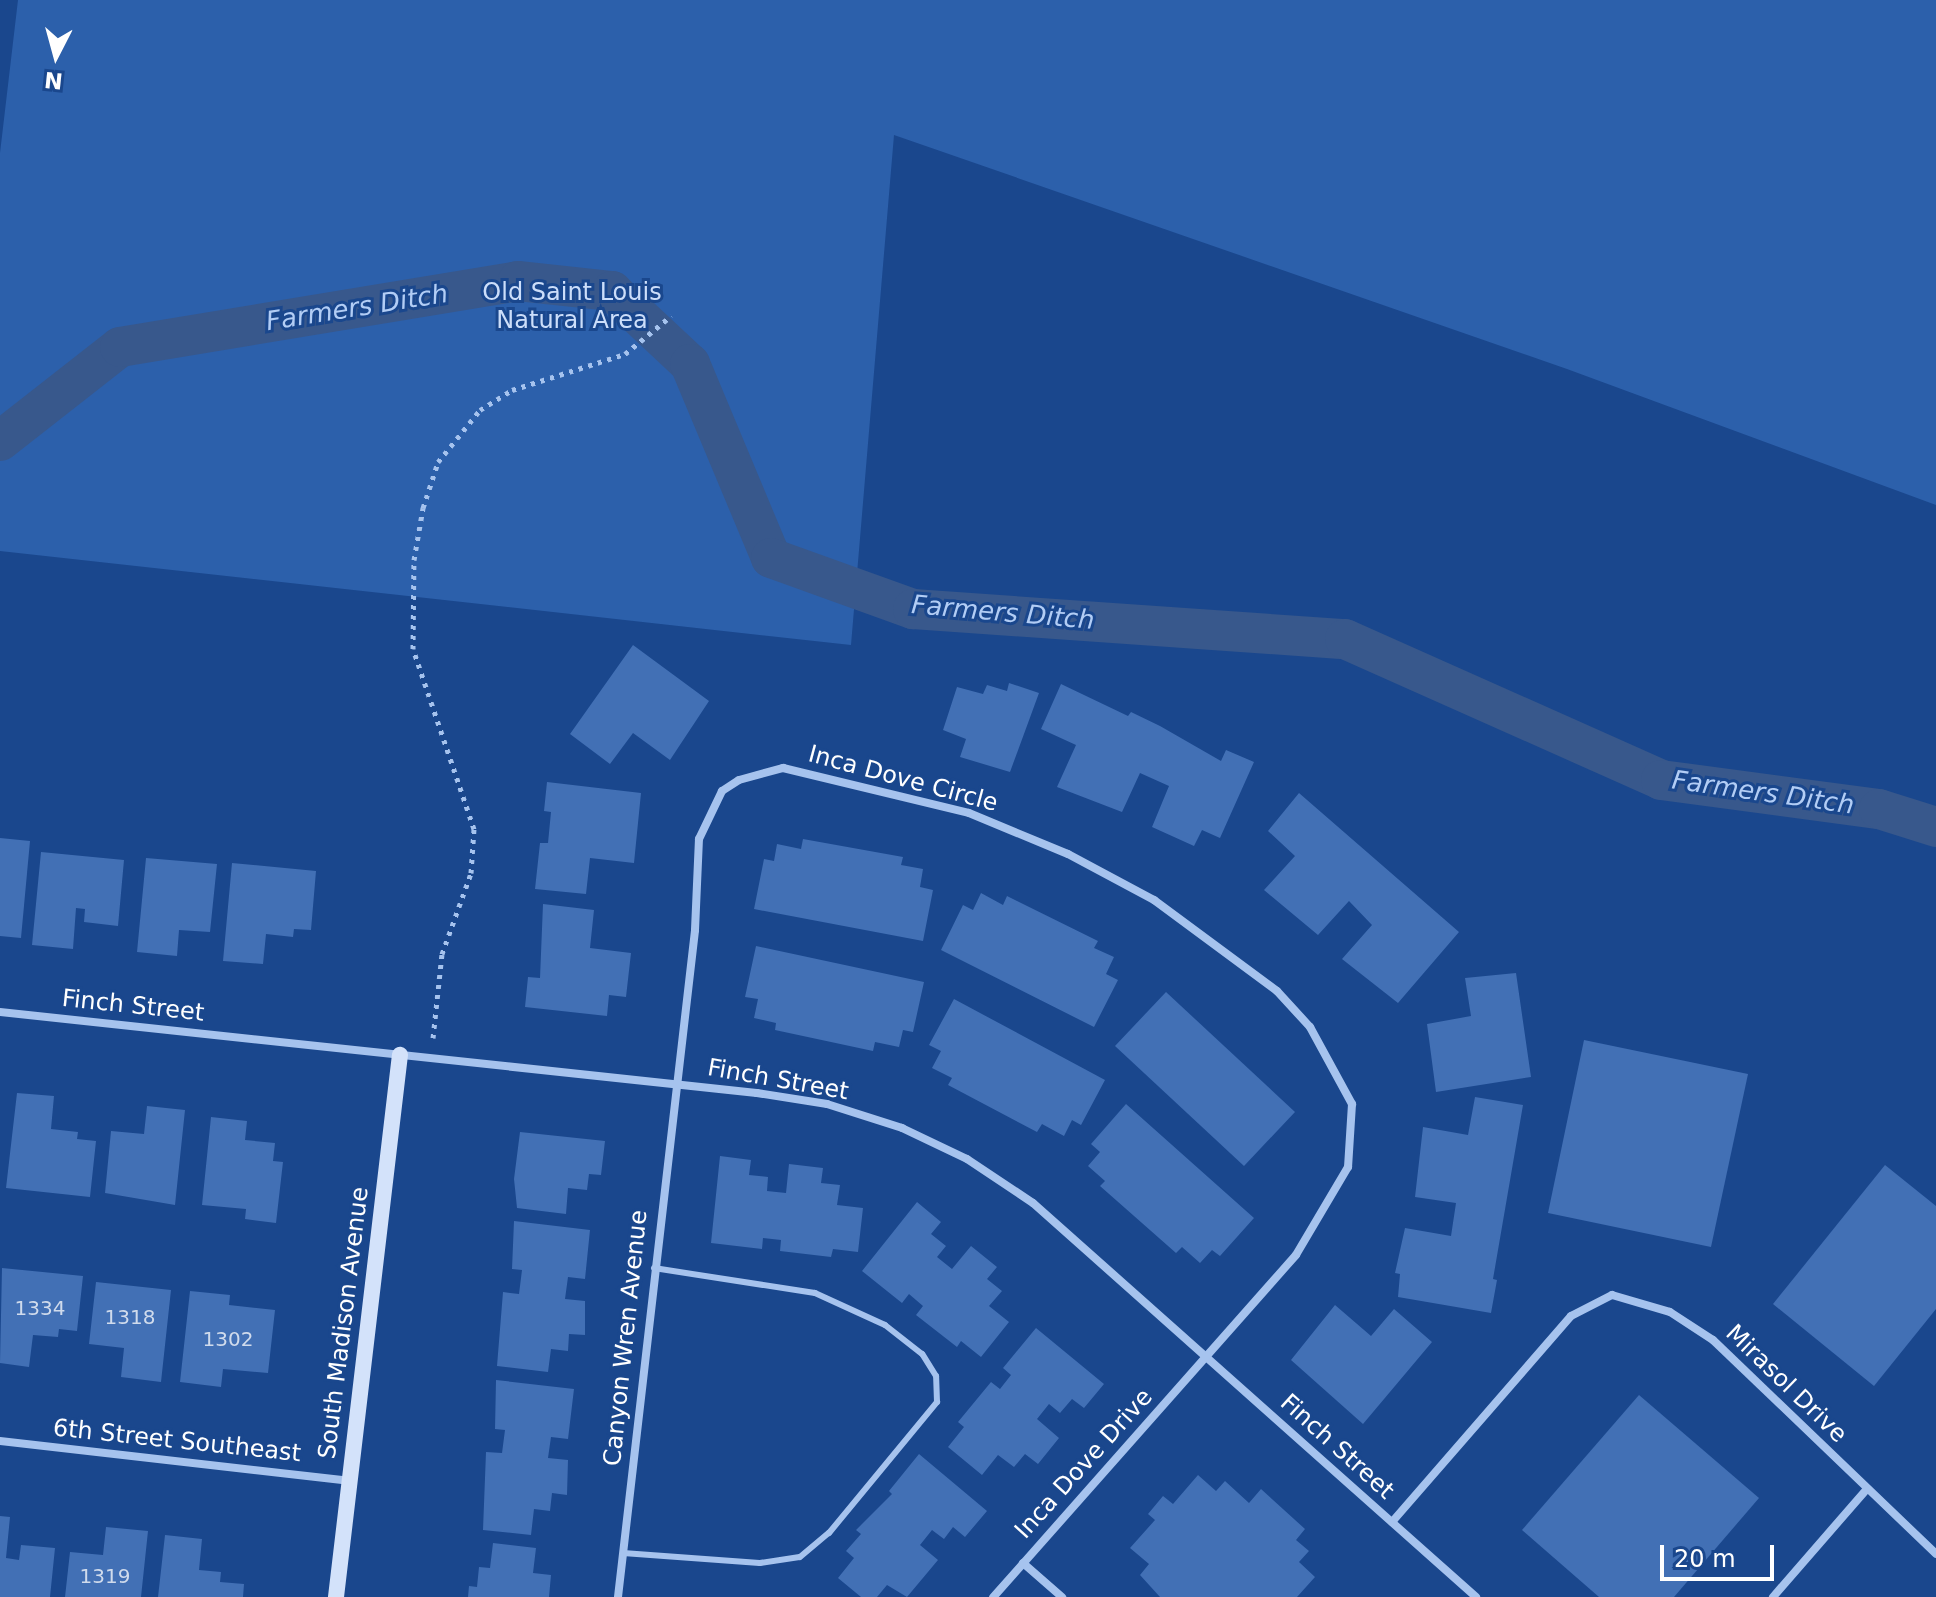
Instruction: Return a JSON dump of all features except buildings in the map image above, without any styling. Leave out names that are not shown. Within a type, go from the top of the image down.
[{"type":"street","name":"Inca Dove Circle","points":[[675,1084],[695,930],[699,839],[715,803],[739,780],[783,768],[886,790],[969,813],[1068,854],[1183,918],[1277,991],[1310,1027],[1352,1104],[1348,1167],[1326,1211],[1296,1255],[1206,1357]]},
{"type":"street","name":"Finch Street","points":[[0,1012],[675,1084],[827,1104],[902,1128],[967,1159],[1033,1203],[1476,1597]]},
{"type":"street","name":"South Madison Avenue","points":[[336,1597],[400,1055]]},
{"type":"street","name":"Canyon Wren Avenue","points":[[618,1597],[675,1084]]},
{"type":"street","name":"Mirasol Drive","points":[[1392,1522],[1571,1316],[1612,1295],[1670,1312],[1713,1340],[1936,1554]]},
{"type":"street","name":"Inca Dove Drive","points":[[993,1597],[1206,1357]]},
{"type":"street","name":"6th Street Southeast","points":[[0,1441],[349,1481]]},
{"type":"street","points":[[1773,1597],[1866,1490]]},
{"type":"street","points":[[1023,1563],[1062,1597]]},
{"type":"lane","points":[[623,1553],[760,1563],[800,1557],[829,1533],[937,1402],[936,1376],[922,1354],[885,1325],[815,1293],[654,1268]]},
{"type":"path","points":[[431,1058],[442,954],[471,873],[474,829],[413,649],[414,560],[423,508],[438,462],[480,410],[512,390],[625,354],[671,316]]},
{"type":"green space","name":"Old Saint Louis Natural Area","points":[[18,0],[1936,0],[1936,505],[1567,369],[894,135],[851,645],[0,551],[0,153]]},
{"type":"waterway","name":"Farmers Ditch","points":[[0,441],[120,347],[518,281],[612,291],[690,364],[771,558],[913,609],[1345,639],[1661,780],[1879,809],[1936,827]]}]
